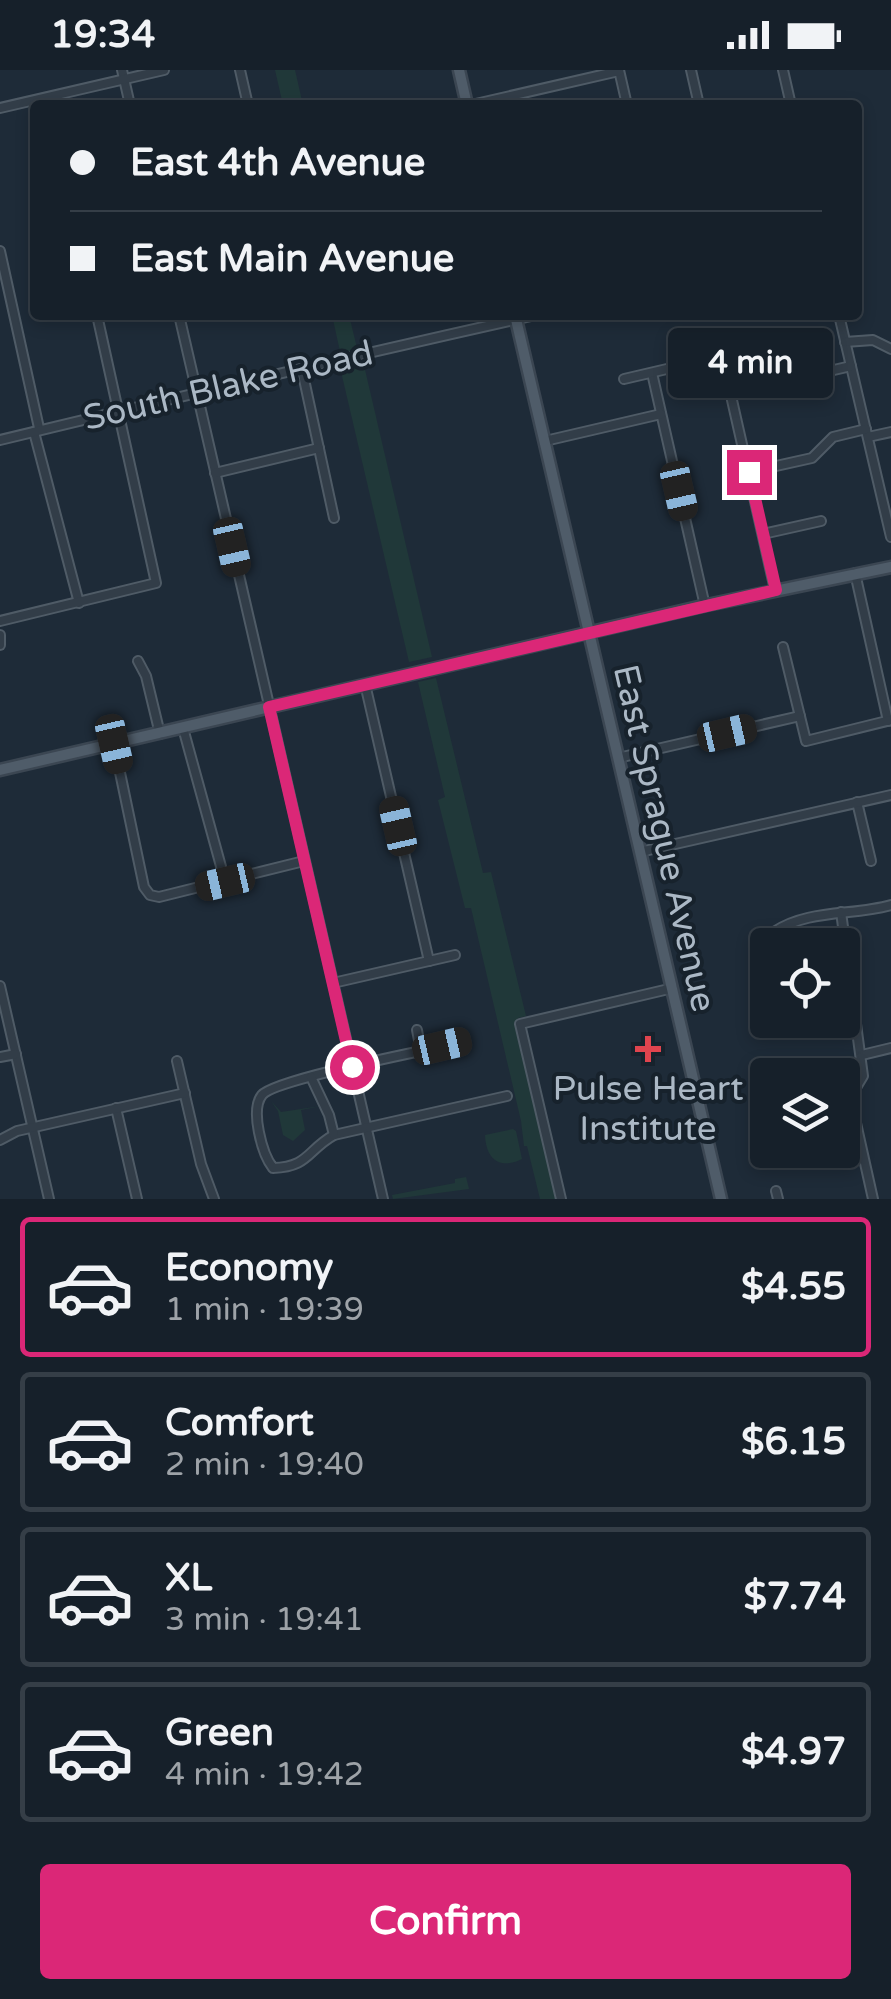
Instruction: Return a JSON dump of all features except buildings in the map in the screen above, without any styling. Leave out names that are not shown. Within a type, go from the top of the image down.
[{"type":"main road","points":[[459,70],[468,100]]},
{"type":"main road","name":"East Sprague Avenue","points":[[517,320],[721,1199]]},
{"type":"main road","points":[[0,770],[705,606],[891,567]]},
{"type":"street","points":[[50,100],[123,74],[164,70]]},
{"type":"street","points":[[240,70],[247,100]]},
{"type":"street","points":[[490,100],[619,70],[625,100]]},
{"type":"street","points":[[691,70],[698,100]]},
{"type":"street","points":[[783,70],[790,100]]},
{"type":"street","points":[[123,74],[129,100]]},
{"type":"street","points":[[0,108],[30,104]]},
{"type":"street","points":[[0,251],[36,430],[79,602]]},
{"type":"street","points":[[0,621],[156,583],[98,320]]},
{"type":"street","points":[[179,320],[383,1199]]},
{"type":"street","name":"South Blake Road","points":[[0,440],[504,320]]},
{"type":"street","points":[[840,320],[891,537]]},
{"type":"street","points":[[845,342],[873,340],[891,349]]},
{"type":"street","points":[[722,356],[776,590]]},
{"type":"street","points":[[624,379],[684,366]]},
{"type":"street","points":[[731,394],[851,366]]},
{"type":"street","points":[[302,370],[334,518]]},
{"type":"street","points":[[652,373],[705,606]]},
{"type":"street","points":[[545,442],[661,414]]},
{"type":"street","points":[[749,472],[812,458],[833,437],[891,432]]},
{"type":"street","points":[[216,472],[318,448]]},
{"type":"street","points":[[763,534],[820,521]]},
{"type":"street","points":[[783,647],[806,741],[890,721],[855,573]]},
{"type":"street","points":[[0,636],[0,645]]},
{"type":"street","points":[[138,662],[146,676],[160,734]]},
{"type":"street","points":[[364,684],[429,961]]},
{"type":"street","points":[[618,758],[800,716]]},
{"type":"street","points":[[184,728],[225,882]]},
{"type":"street","points":[[114,744],[144,888],[150,895],[158,897],[304,861]]},
{"type":"street","points":[[640,852],[891,795]]},
{"type":"street","points":[[857,802],[871,861]]},
{"type":"street","points":[[780,928],[840,912],[891,905]]},
{"type":"street","points":[[840,912],[862,1055],[863,1076],[854,1091],[852,1105],[874,1199]]},
{"type":"street","points":[[333,983],[454,955]]},
{"type":"street","points":[[0,986],[49,1199]]},
{"type":"street","points":[[561,1199],[520,1024],[672,988]]},
{"type":"street","points":[[417,1030],[421,1051]]},
{"type":"street","points":[[464,1042],[271,1087],[260,1096],[256,1112],[273,1168],[298,1166],[322,1142],[334,1136],[507,1096]]},
{"type":"street","points":[[862,1055],[891,1048]]},
{"type":"street","points":[[0,1057],[16,1054]]},
{"type":"street","points":[[178,1061],[201,1164],[214,1199]]},
{"type":"street","points":[[312,1077],[334,1136]]},
{"type":"street","points":[[0,1140],[33,1127],[185,1093]]},
{"type":"street","points":[[116,1108],[137,1199]]},
{"type":"green space","points":[[275,70],[295,70],[302,100],[282,100]]},
{"type":"green space","points":[[333,320],[350,320],[357,348],[341,356]]},
{"type":"green space","points":[[363,361],[432,657],[409,662],[339,363]]},
{"type":"green space","points":[[436,678],[483,873],[491,872],[526,1016],[518,1018],[516,1024],[557,1199],[540,1199],[524,1146],[471,908],[465,908],[438,800],[445,797],[418,682]]},
{"type":"green space","points":[[271,1101],[281,1112],[321,1106],[301,1110],[305,1130],[293,1141],[283,1135],[278,1111]]},
{"type":"green space","points":[[513,1129],[522,1159],[500,1163],[491,1156],[485,1135]]},
{"type":"green space","points":[[466,1177],[469,1189],[393,1199],[392,1195],[455,1183],[455,1179]]},
{"type":"place","name":"Pulse Heart Institute","points":[[648,1049]]},
{"type":"route","points":[[352,1067],[269,707],[776,590],[749,472]]}]
